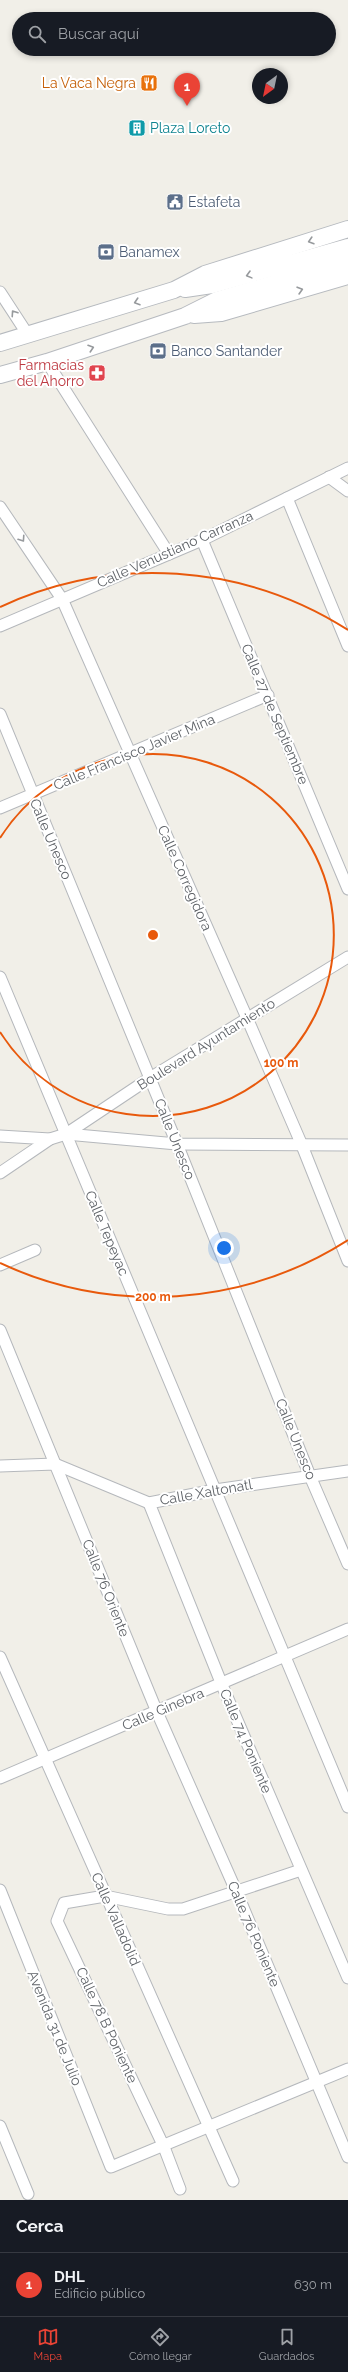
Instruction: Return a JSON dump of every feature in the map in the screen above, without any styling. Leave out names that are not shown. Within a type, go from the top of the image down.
[{"type":"main road","points":[[174,290],[205,274],[348,229]]},
{"type":"main road","points":[[0,376],[185,316],[217,300],[348,247]]},
{"type":"main road","points":[[0,343],[174,290],[348,262]]},
{"type":"main road","points":[[185,316],[221,313],[348,276]]},
{"type":"street","points":[[0,292],[28,334]]},
{"type":"street","points":[[47,362],[169,554]]},
{"type":"street","name":"Calle Venustiano Carranza","points":[[0,626],[202,540],[348,468]]},
{"type":"street","points":[[329,477],[348,491]]},
{"type":"street","points":[[287,498],[348,646]]},
{"type":"street","name":"Calle Corregidora","points":[[0,507],[62,599],[248,1018],[301,1143],[348,1261]]},
{"type":"street","name":"Calle 27 de Septiembre","points":[[202,540],[348,889]]},
{"type":"street","name":"Calle Francisco Javier Mina","points":[[0,808],[268,695]]},
{"type":"street","name":"Calle Unesco","points":[[0,714],[32,795],[177,1144],[310,1476],[348,1564]]},
{"type":"street","name":"Boulevard Ayuntamiento","points":[[66,1134],[150,1078],[348,957]]},
{"type":"street","name":"Calle Tepeyac","points":[[0,977],[286,1656]]},
{"type":"street","points":[[0,1172],[50,1139],[66,1134],[177,1144],[301,1143],[348,1145]]},
{"type":"street","points":[[0,1136],[50,1139]]},
{"type":"street","points":[[0,1265],[35,1250]]},
{"type":"street","name":"Calle 76 Oriente","points":[[0,1330],[157,1712]]},
{"type":"street","name":"Calle Xaltonatl","points":[[0,1466],[55,1464],[149,1503],[215,1490],[348,1471]]},
{"type":"street","name":"Calle 74 Poniente","points":[[149,1503],[222,1685],[348,1978]]},
{"type":"street","name":"Calle Ginebra","points":[[0,1778],[222,1685],[348,1629]]},
{"type":"street","points":[[286,1656],[348,1808]]},
{"type":"street","name":"Calle Valladolid","points":[[0,1657],[105,1896],[211,2127],[233,2181]]},
{"type":"street","name":"Calle 76 Poniente","points":[[157,1712],[237,1892],[348,2156]]},
{"type":"street","points":[[105,1896],[168,1909],[182,1909],[301,1870]]},
{"type":"street","name":"Avenida 31 de Julio","points":[[0,1890],[111,2167],[164,2147]]},
{"type":"street","name":"Calle 78 B Poniente","points":[[105,1896],[64,1904],[57,1921],[164,2147],[180,2189]]},
{"type":"street","points":[[164,2147],[348,2069]]},
{"type":"street","points":[[0,2126],[28,2194]]},
{"type":"place","name":"La Vaca Negra","points":[[149,83]]},
{"type":"place","name":"DHL","points":[[187,106]]},
{"type":"place","name":"Plaza Loreto","points":[[137,128]]},
{"type":"place","name":"Estafeta","points":[[175,202]]},
{"type":"place","name":"Banamex","points":[[106,252]]},
{"type":"place","name":"Banco Santander","points":[[158,351]]},
{"type":"place","name":"Farmacias del Ahorro","points":[[97,373]]}]
